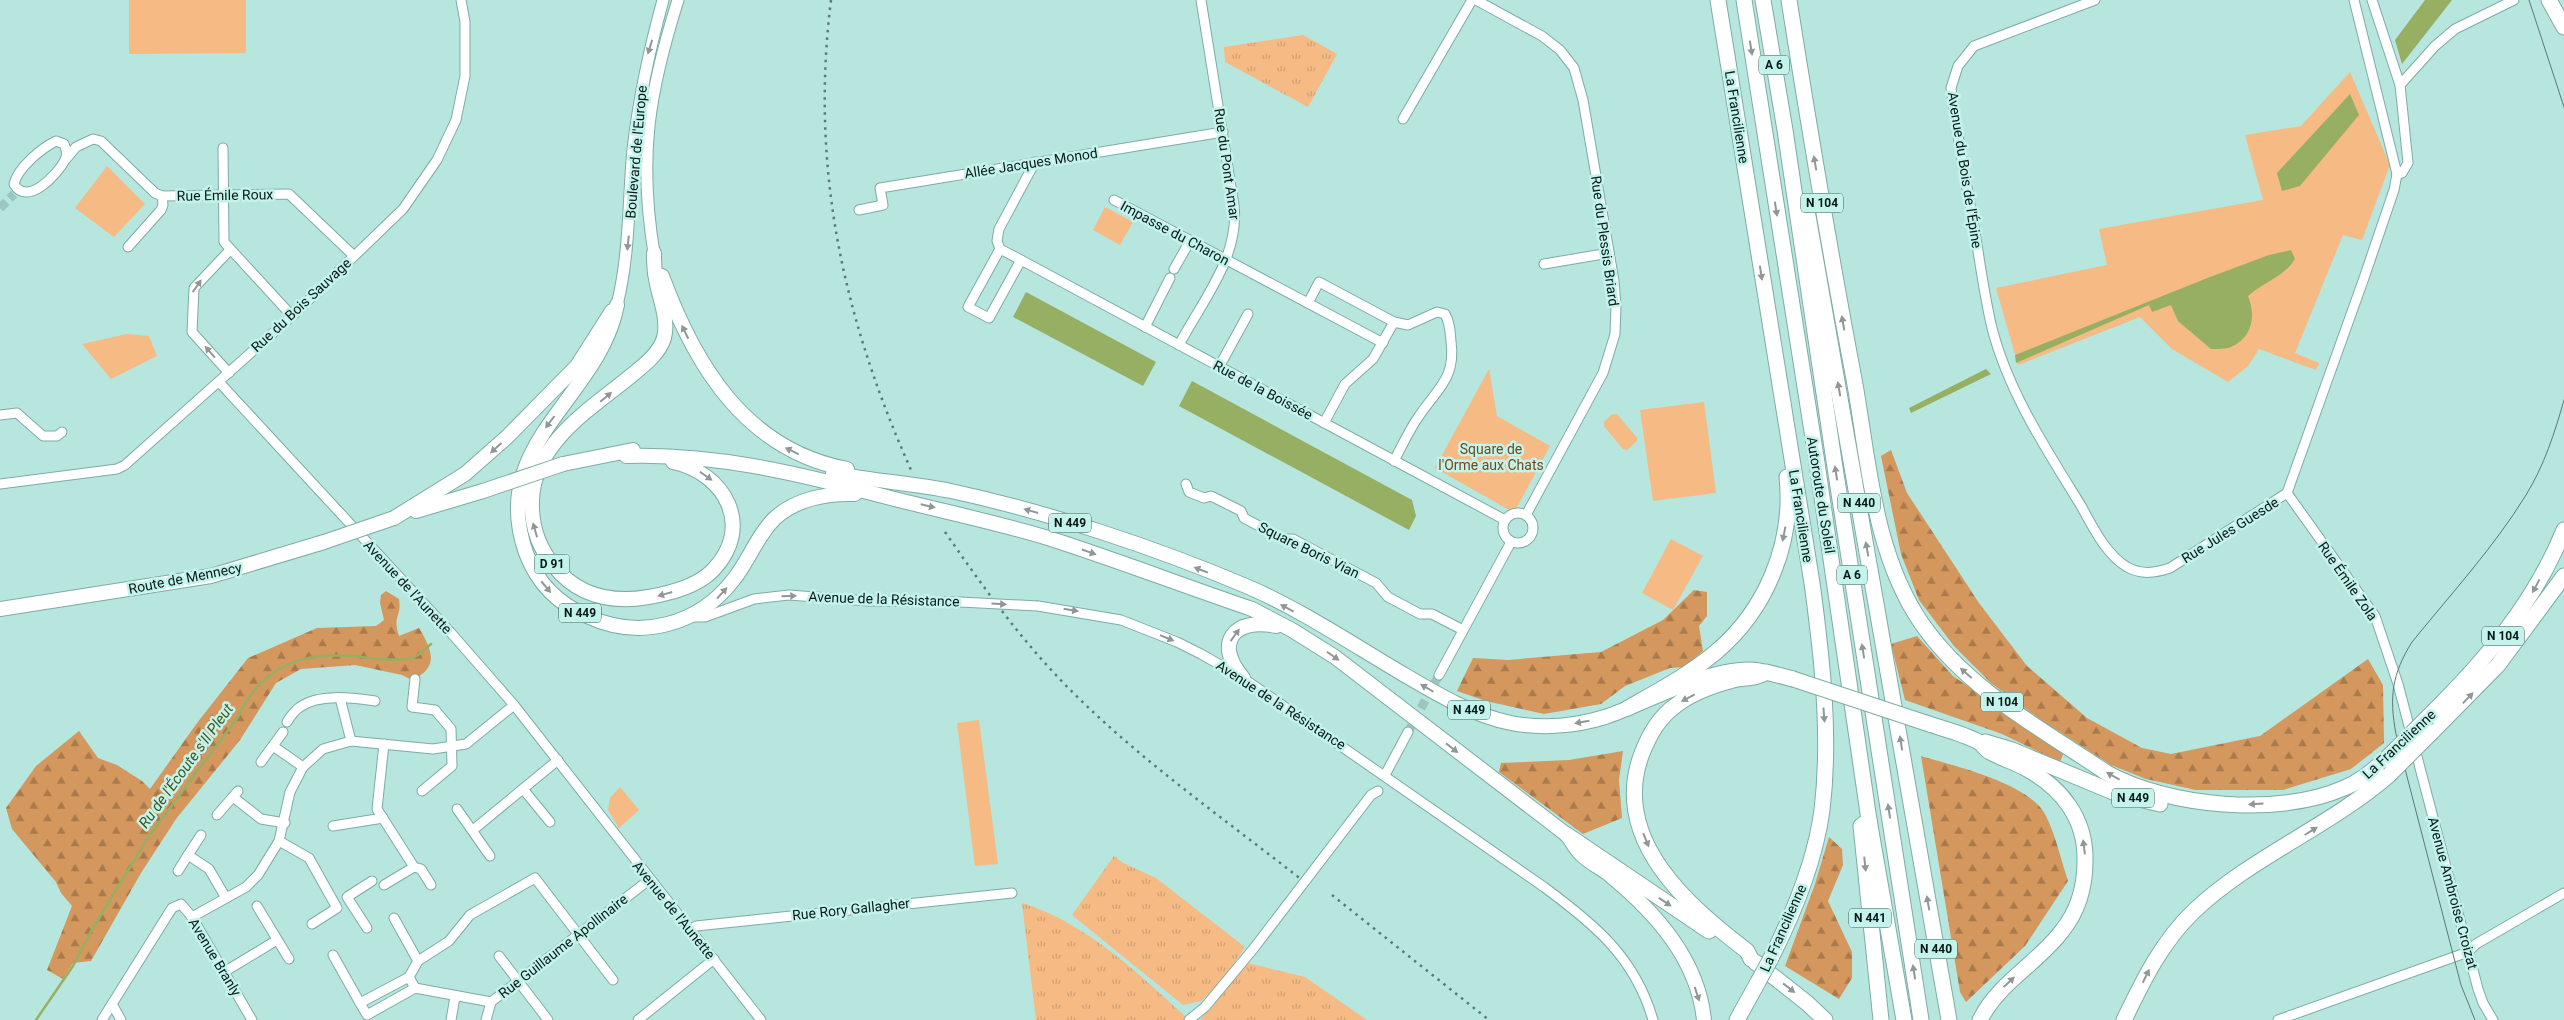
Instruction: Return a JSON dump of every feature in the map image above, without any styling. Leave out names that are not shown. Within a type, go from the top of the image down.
[{"type":"highway","name":"La Francilienne","points":[[1718,0],[1818,625],[1826,752],[1822,811],[1807,873],[1788,924],[1737,1020]]},
{"type":"highway","name":"Autoroute du Soleil","points":[[1744,0],[1815,453],[1869,820],[1904,1020]]},
{"type":"highway","name":"Autoroute du Soleil","points":[[1763,0],[1785,130],[1834,461],[1921,1020]]},
{"type":"highway","name":"La Francilienne","points":[[1789,0],[1812,143],[1883,538],[1906,597],[1934,640],[1970,676],[2002,702],[2125,782],[2175,798],[2227,804],[2276,803],[2325,795],[2356,782],[2385,760],[2480,665],[2517,617],[2543,574],[2564,530]]},
{"type":"highway","points":[[2548,0],[2564,27]]},
{"type":"highway","name":"N 440","points":[[1785,130],[1798,163],[1804,192],[1949,1020]]},
{"type":"highway","points":[[1628,708],[1716,652],[1742,626],[1764,592],[1780,554],[1787,515],[1787,481],[1778,414],[1781,399]]},
{"type":"highway","name":"La Francilienne","points":[[2124,1020],[2150,967],[2162,949],[2199,907],[2235,878],[2354,802],[2389,775],[2498,665],[2564,576]]},
{"type":"highway","points":[[1750,959],[1748,951],[1689,904],[1661,870],[1640,824],[1635,793],[1636,777],[1650,735],[1665,715],[1675,706],[1719,684],[1760,676],[1766,672]]},
{"type":"highway","name":"N 449","points":[[1766,672],[1793,679],[1978,742],[1990,741],[2118,794],[2148,802],[2213,810],[2227,804]]},
{"type":"highway","points":[[1978,742],[1989,752],[2046,780],[2064,796],[2078,819],[2086,856],[2085,876],[2081,894],[2063,930],[2049,946],[2000,991],[1980,1020]]},
{"type":"highway","name":"N 441","points":[[1869,820],[1861,826],[1881,1020]]},
{"type":"highway","name":"N 449","points":[[1567,835],[1750,959],[1807,1003],[1825,1020]]},
{"type":"main road","name":"Boulevard de l'Europe","points":[[617,305],[629,238],[633,151],[639,97],[646,59],[663,0]]},
{"type":"main road","name":"Boulevard de l'Europe","points":[[654,253],[646,188],[648,122],[658,63],[678,0]]},
{"type":"main road","name":"D 91","points":[[394,518],[483,491],[564,464],[621,454],[670,462],[699,471],[711,479],[726,498],[731,511],[732,523],[728,548],[714,569],[706,576],[678,590],[629,601],[591,593],[577,586],[555,567],[538,541],[533,526],[532,493],[535,478],[551,446],[568,428],[643,366],[660,346],[665,326],[655,277],[654,253]]},
{"type":"main road","name":"N 449","points":[[654,253],[676,314],[688,339],[711,374],[738,410],[781,446],[804,457],[831,466],[874,474],[888,480],[949,491],[1052,517],[1247,587],[1326,629],[1442,697],[1496,719],[1526,725],[1557,725],[1592,720],[1729,671],[1754,668],[1766,672]]},
{"type":"main road","name":"D 91","points":[[394,518],[465,474],[514,431],[577,366],[607,316],[617,305]]},
{"type":"main road","name":"N 449","points":[[617,305],[608,338],[590,367],[540,435],[525,466],[517,508],[521,539],[528,558],[544,586],[555,597],[584,615],[614,626],[633,628],[676,623],[691,617],[722,593],[734,579],[775,518],[794,505],[837,493],[881,496],[976,517],[1049,538],[1252,609],[1292,630],[1335,657],[1567,835]]},
{"type":"main road","points":[[621,454],[681,448],[732,454],[874,481],[888,480]]},
{"type":"main road","points":[[621,454],[679,456],[740,464],[830,481],[881,496]]},
{"type":"main road","name":"Route de Mennecy","points":[[0,609],[211,576],[324,542],[394,518]]},
{"type":"main road","points":[[1243,678],[1231,664],[1228,650],[1232,638],[1240,628],[1256,623],[1292,630]]},
{"type":"main road","points":[[1567,835],[1581,854],[1610,875],[1662,925],[1688,968],[1704,1020]]},
{"type":"street","name":"Rue du Bois Sauvage","points":[[0,484],[117,469],[125,465],[292,316],[403,208],[437,160],[456,120],[464,76],[465,22],[461,0]]},
{"type":"street","name":"Rue du Pont Amar","points":[[1179,345],[1226,260],[1233,242],[1236,219],[1201,0]]},
{"type":"street","points":[[1403,119],[1472,0]]},
{"type":"street","name":"Rue du Plessis Briard","points":[[1476,0],[1542,36],[1560,50],[1574,68],[1583,100],[1616,305],[1611,352],[1603,373],[1526,515]]},
{"type":"street","name":"Avenue du Bois de l'Épine","points":[[2006,367],[1992,330],[1951,88],[1954,76],[1964,56],[1974,46],[2095,0]]},
{"type":"street","name":"Rue Jules Guesde","points":[[2006,367],[2042,443],[2100,537],[2114,556],[2126,566],[2140,573],[2156,572],[2170,568],[2287,493],[2364,278],[2394,190],[2397,174],[2354,0]]},
{"type":"street","points":[[2372,0],[2400,85],[2408,163],[2402,172],[2397,174]]},
{"type":"street","points":[[2400,85],[2436,46],[2455,29],[2514,0]]},
{"type":"street","name":"Allée Jacques Monod","points":[[859,210],[883,205],[880,188],[1223,132]]},
{"type":"street","name":"Rue Émile Roux","points":[[64,144],[76,147],[94,139],[101,141],[156,193],[162,196],[289,194],[354,256]]},
{"type":"street","points":[[66,159],[67,151],[64,144],[56,141],[50,144],[31,160],[16,177],[14,184],[16,192],[26,194],[32,192],[52,177],[76,147]]},
{"type":"street","points":[[223,148],[224,242],[230,251],[292,316]]},
{"type":"street","points":[[1021,260],[989,318],[968,307],[1000,249],[997,242],[999,229],[1035,162]]},
{"type":"street","name":"Rue Émile Roux","points":[[128,247],[161,210],[164,205],[162,196]]},
{"type":"street","name":"Impasse du Charon","points":[[1114,200],[1382,343]]},
{"type":"street","points":[[1145,327],[1190,241]]},
{"type":"street","name":"Rue de la Boissée","points":[[1000,249],[1505,520]]},
{"type":"street","points":[[229,373],[192,332],[194,288],[230,251]]},
{"type":"street","points":[[1544,264],[1609,253]]},
{"type":"street","points":[[1308,304],[1319,282],[1394,322],[1408,324],[1437,312],[1445,314],[1449,321],[1453,356],[1451,368],[1437,394],[1418,416],[1394,461]]},
{"type":"street","points":[[1220,367],[1248,314]]},
{"type":"street","points":[[1324,423],[1345,384],[1373,359],[1394,322]]},
{"type":"street","name":"Avenue de l’Aunette","points":[[219,382],[452,634],[514,705],[588,799]]},
{"type":"street","points":[[0,415],[17,413],[43,436],[57,436],[62,432]]},
{"type":"street","name":"Square Boris Vian","points":[[1186,484],[1189,492],[1204,498],[1211,496],[1241,511],[1244,518],[1283,539],[1293,539],[1376,583],[1388,597],[1420,614],[1432,614],[1463,630]]},
{"type":"street","name":"Rue Émile Zola","points":[[2287,493],[2375,616],[2396,675],[2418,763]]},
{"type":"street","points":[[1514,513],[1526,515],[1533,523],[1534,528],[1530,538],[1521,543],[1511,542],[1504,534],[1505,520],[1514,513]]},
{"type":"street","points":[[1439,675],[1511,542]]},
{"type":"street","name":"Avenue de la Résistance","points":[[691,617],[705,617],[754,599],[789,595],[868,601],[960,602],[1038,606],[1121,620],[1177,642],[1243,678],[1385,775],[1592,922],[1627,963],[1639,983],[1653,1020]]},
{"type":"street","points":[[415,679],[412,707],[435,710],[451,729],[452,766],[422,791]]},
{"type":"street","points":[[340,698],[351,741]]},
{"type":"street","points":[[287,722],[299,708],[306,704],[340,698],[375,701]]},
{"type":"street","points":[[192,917],[246,887],[258,874],[279,841],[285,824],[290,792],[303,767],[324,749],[351,741],[432,749],[466,744],[514,705]]},
{"type":"street","points":[[261,762],[283,732]]},
{"type":"street","points":[[1385,775],[1408,732]]},
{"type":"street","points":[[384,744],[378,809],[414,867],[422,869],[431,885]]},
{"type":"street","points":[[273,746],[303,767]]},
{"type":"street","points":[[473,830],[558,760]]},
{"type":"street","name":"Avenue Ambroise Croizat","points":[[2418,763],[2482,1003],[2493,1020]]},
{"type":"street","points":[[523,789],[550,822]]},
{"type":"street","points":[[1189,1020],[1205,1007],[1254,948],[1371,795],[1378,791]]},
{"type":"street","points":[[217,815],[235,794],[261,819],[285,824]]},
{"type":"street","name":"Avenue de l'Aunette","points":[[588,799],[649,880],[761,1020]]},
{"type":"street","points":[[457,809],[490,856]]},
{"type":"street","points":[[333,826],[383,818]]},
{"type":"street","points":[[178,870],[201,834]]},
{"type":"street","points":[[279,841],[309,858],[337,908]]},
{"type":"street","points":[[188,855],[209,869],[226,898]]},
{"type":"street","points":[[384,885],[414,867]]},
{"type":"street","points":[[360,1003],[409,977],[418,961],[449,941],[470,915],[535,878],[613,980]]},
{"type":"street","name":"Rue Guillaume Apollinaire","points":[[415,988],[491,1002],[517,980],[649,880]]},
{"type":"street","points":[[312,924],[337,908],[347,897],[372,881]]},
{"type":"street","points":[[2278,1020],[2468,952],[2476,944],[2564,892]]},
{"type":"street","name":"Rue Rory Gallagher","points":[[690,930],[696,926],[775,916],[1012,893]]},
{"type":"street","points":[[347,897],[367,928]]},
{"type":"street","name":"Avenue Branly","points":[[112,1004],[172,908],[181,904],[192,917],[252,1020]]},
{"type":"street","points":[[257,906],[289,959]]},
{"type":"street","points":[[394,918],[418,961]]},
{"type":"street","points":[[224,972],[277,940]]},
{"type":"street","points":[[333,955],[367,1017],[415,988],[409,977]]},
{"type":"street","points":[[499,956],[548,1020]]},
{"type":"street","points":[[638,1020],[714,959]]},
{"type":"street","points":[[451,1020],[456,997]]},
{"type":"street","points":[[486,1020],[491,1002]]},
{"type":"street","points":[[102,1020],[112,1004],[121,1020]]},
{"type":"green space","points":[[129,0],[246,0],[246,53],[129,54]]},
{"type":"green space","points":[[1303,35],[1337,54],[1308,107],[1225,62],[1224,47]]},
{"type":"green space","points":[[2350,72],[2390,165],[2362,240],[2343,235],[2295,353],[2319,363],[2316,370],[2259,349],[2248,366],[2228,382],[2172,349],[2140,317],[2018,365],[1996,288],[2107,265],[2099,229],[2263,200],[2245,135],[2301,126]]},
{"type":"green space","points":[[107,166],[145,204],[114,237],[75,208]]},
{"type":"green space","points":[[1105,207],[1133,222],[1120,245],[1093,230]]},
{"type":"green space","points":[[127,334],[149,336],[157,356],[111,379],[82,344]]},
{"type":"green space","name":"Square de l'Orme aux Chats","points":[[1489,369],[1497,416],[1550,446],[1516,509],[1511,511],[1435,468]]},
{"type":"green space","points":[[1704,402],[1716,493],[1653,501],[1640,410]]},
{"type":"green space","points":[[1617,414],[1637,438],[1637,441],[1627,450],[1623,449],[1604,426],[1604,422],[1611,415]]},
{"type":"green space","points":[[1891,450],[1907,493],[1979,603],[2027,666],[2087,718],[2142,748],[2171,754],[2260,736],[2368,659],[2383,685],[2384,743],[2351,769],[2283,790],[2196,790],[2146,779],[2111,765],[2041,720],[1991,683],[1954,646],[1919,600],[1901,554],[1881,456]]},
{"type":"green space","points":[[1671,539],[1703,556],[1673,610],[1642,593]]},
{"type":"green space","points":[[1694,590],[1707,592],[1707,616],[1699,626],[1703,651],[1684,667],[1670,668],[1625,686],[1601,704],[1544,714],[1486,701],[1457,691],[1473,658],[1508,660],[1601,652],[1663,620]]},
{"type":"green space","points":[[386,591],[399,599],[400,605],[396,624],[399,636],[419,628],[424,636],[431,657],[427,669],[412,680],[402,675],[355,665],[301,669],[276,683],[240,740],[176,819],[141,873],[91,961],[73,963],[63,979],[47,970],[72,906],[61,893],[56,882],[12,829],[6,808],[36,766],[79,731],[98,758],[117,765],[142,781],[150,789],[197,723],[248,658],[317,628],[376,626],[384,620],[380,603],[381,595]]},
{"type":"green space","points":[[1917,636],[1953,676],[2064,752],[2060,762],[2002,734],[1905,700],[1891,644]]},
{"type":"green space","points":[[979,720],[998,864],[975,866],[957,723]]},
{"type":"green space","points":[[1623,751],[1619,780],[1622,818],[1583,834],[1499,772],[1501,763],[1569,760]]},
{"type":"green space","points":[[1921,756],[1990,777],[2024,794],[2037,804],[2050,824],[2068,881],[2025,946],[1966,1002],[1960,992]]},
{"type":"green space","points":[[620,787],[639,810],[619,828],[608,810],[610,798]]},
{"type":"green space","points":[[1829,837],[1842,849],[1843,865],[1828,901],[1852,952],[1852,978],[1839,999],[1785,966],[1815,884]]},
{"type":"green space","points":[[1114,856],[1123,863],[1156,878],[1245,947],[1222,981],[1201,1001],[1183,1005],[1072,915]]},
{"type":"green space","points":[[1022,903],[1069,923],[1112,952],[1189,1020],[1036,1020]]},
{"type":"green space","points":[[1248,963],[1305,977],[1367,1020],[1200,1020]]},
{"type":"shaded area","points":[[2425,0],[2452,0],[2402,64],[2395,40]]},
{"type":"shaded area","points":[[2350,94],[2359,115],[2300,186],[2282,191],[2277,173]]},
{"type":"shaded area","points":[[2291,250],[2295,259],[2285,271],[2248,296],[2252,311],[2251,325],[2244,337],[2231,347],[2211,349],[2178,321],[2171,305],[2152,312],[2149,305],[2016,363],[2015,355],[2210,277],[2269,255]]},
{"type":"shaded area","points":[[1026,292],[1156,362],[1143,386],[1013,317]]},
{"type":"shaded area","points":[[1986,369],[1991,374],[1911,413],[1909,408]]},
{"type":"shaded area","points":[[1192,381],[1412,500],[1416,516],[1409,530],[1179,406]]},
{"type":"waterway","name":"Ru de l'Écoute s'Il Pleut","points":[[36,1020],[73,966],[90,933],[149,836],[238,717],[247,700],[258,686],[283,667],[314,657],[332,655],[390,660],[405,659],[417,656],[431,644]]},
{"type":"tunnel","points":[[0,208],[14,194]]},
{"type":"tunnel","points":[[1408,732],[1439,675]]},
{"type":"tram line","points":[[2529,0],[2564,107]]},
{"type":"tram line","points":[[2475,1020],[2461,985],[2396,734],[2393,709],[2394,686],[2400,665],[2412,642],[2486,552],[2526,495],[2548,449],[2564,400]]},
{"type":"railway","points":[[831,0],[826,62],[825,123],[829,182],[838,241],[850,298],[867,356],[887,413],[911,470]]},
{"type":"railway","points":[[945,532],[1010,622],[1082,702],[1174,781],[1302,880]]},
{"type":"railway","points":[[1332,895],[1489,1020]]}]
